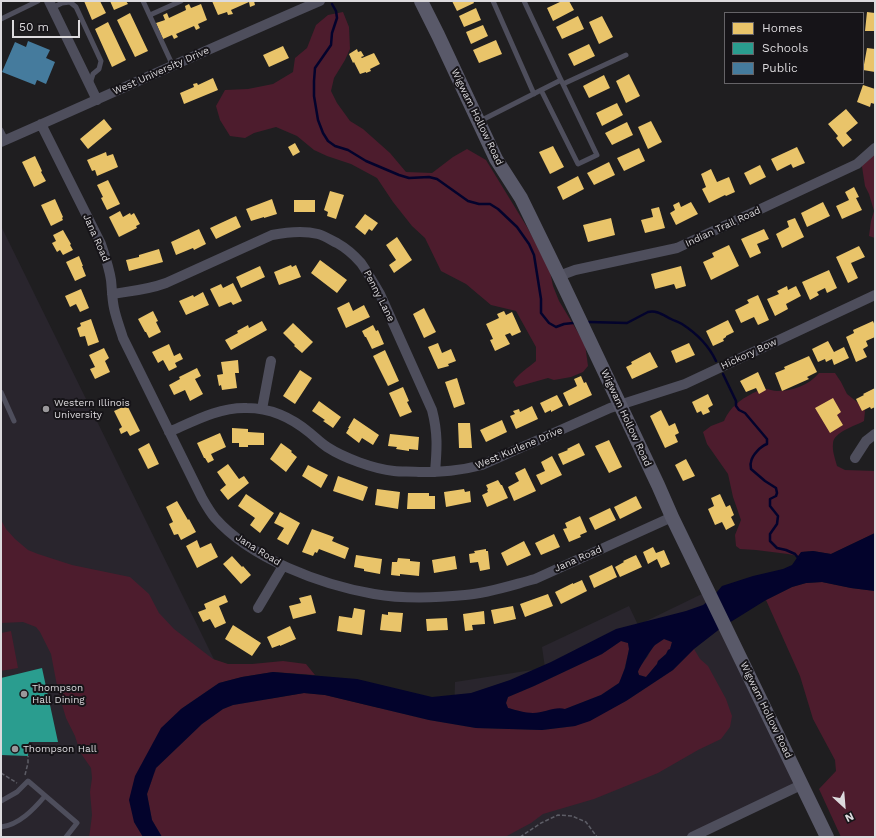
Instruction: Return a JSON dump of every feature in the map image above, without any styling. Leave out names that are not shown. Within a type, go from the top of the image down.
[{"type":"street","name":"West University Drive","points":[[3,141],[320,1]]},
{"type":"street","name":"Wigwam Hollow Road","points":[[421,1],[496,159],[521,198],[559,276],[672,517],[827,837]]},
{"type":"street","points":[[51,4],[96,100]]},
{"type":"street","name":"Jana Road","points":[[41,124],[103,250],[109,268],[114,309],[123,338],[208,509],[216,519],[244,543],[283,566],[329,584],[352,590],[400,596],[425,597],[464,595],[478,594],[535,578],[672,517]]},
{"type":"street","name":"Indian Trail Road","points":[[559,276],[575,270],[677,248],[857,164],[875,148]]},
{"type":"street","name":"Penny Lane","points":[[112,294],[141,290],[166,283],[272,235],[308,232],[318,234],[344,247],[353,254],[360,263],[380,294],[432,410],[435,422],[437,445],[435,472]]},
{"type":"street","name":"Hickory Bow","points":[[620,405],[685,384],[875,294]]},
{"type":"street","points":[[262,409],[271,361]]},
{"type":"street","name":"West Kurlene Drive","points":[[169,432],[207,415],[220,411],[234,408],[262,409],[280,414],[295,422],[328,448],[364,464],[394,471],[451,472],[482,465],[610,408],[620,405]]},
{"type":"street","points":[[854,458],[866,441],[875,434]]},
{"type":"street","points":[[258,608],[283,566]]},
{"type":"street","points":[[692,837],[801,785]]},
{"type":"lane","points":[[1,19],[38,1]]},
{"type":"lane","points":[[144,1],[173,66]]},
{"type":"lane","points":[[150,15],[181,1]]},
{"type":"lane","points":[[492,1],[534,94]]},
{"type":"lane","points":[[524,1],[597,155],[578,164],[541,90]]},
{"type":"lane","points":[[51,4],[70,2],[76,7],[101,61],[99,68],[93,74],[89,85]]},
{"type":"lane","points":[[479,122],[541,90],[626,55]]},
{"type":"lane","points":[[1,130],[3,141]]},
{"type":"lane","points":[[1,392],[14,421]]},
{"type":"lane","points":[[1,801],[17,792],[28,781],[77,823],[66,837]]},
{"type":"lane","points":[[1,827],[6,827],[30,813],[45,796]]},
{"type":"path","points":[[1,773],[19,783]]},
{"type":"path","points":[[520,837],[541,823],[558,815],[572,816],[586,822],[597,837]]},
{"type":"shaded area","points":[[343,12],[349,27],[350,49],[334,78],[331,91],[337,103],[350,121],[363,129],[390,153],[406,172],[432,173],[453,157],[467,149],[486,160],[527,227],[549,267],[553,286],[559,301],[585,344],[588,366],[583,372],[571,377],[554,380],[548,378],[516,387],[513,382],[515,379],[536,361],[536,347],[516,311],[491,305],[466,284],[441,271],[425,238],[412,226],[393,202],[377,178],[351,164],[314,150],[297,136],[276,127],[254,133],[245,138],[230,136],[220,120],[216,106],[225,90],[248,89],[273,84],[293,72],[295,58],[307,48],[316,25],[328,15]]},
{"type":"shaded area","points":[[875,148],[875,238],[869,236],[874,211],[865,186],[861,160]]},
{"type":"shaded area","name":"Western Illinois University","points":[[1,226],[232,696],[454,714],[455,682],[545,668],[542,647],[629,606],[638,625],[708,591],[801,785],[693,837],[1,837]]},
{"type":"shaded area","points":[[819,373],[835,373],[847,394],[862,406],[865,411],[864,421],[841,433],[834,439],[833,449],[837,466],[845,470],[875,471],[875,533],[831,554],[813,551],[802,552],[798,556],[740,549],[736,546],[735,535],[741,520],[733,497],[728,474],[707,444],[703,432],[711,426],[724,421],[736,404],[753,393],[763,389],[777,391],[789,390],[806,384]]},
{"type":"shaded area","points":[[1,520],[6,529],[15,539],[28,550],[72,565],[130,577],[149,594],[159,613],[174,629],[213,659],[228,664],[252,664],[283,661],[306,664],[315,675],[273,672],[242,677],[219,683],[181,709],[134,822],[143,837],[89,837],[92,815],[90,792],[92,778],[91,768],[80,752],[75,736],[66,718],[58,691],[51,654],[36,627],[23,622],[1,623]]},
{"type":"shaded area","points":[[822,582],[875,591],[875,837],[841,837],[819,789],[836,771],[835,760],[813,719],[800,676],[766,600],[792,587],[806,583]]},
{"type":"shaded area","points":[[11,631],[18,668],[1,671],[1,633]]},
{"type":"shaded area","points":[[664,639],[672,642],[670,649],[658,661],[646,677],[639,675],[639,668],[651,650],[655,645]]},
{"type":"shaded area","points":[[621,641],[628,643],[629,649],[622,678],[619,683],[601,695],[565,709],[550,710],[539,713],[525,713],[508,708],[506,703],[508,697],[602,654]]},
{"type":"shaded area","points":[[694,649],[700,659],[708,666],[726,699],[732,716],[730,727],[721,739],[698,750],[658,773],[594,799],[543,814],[531,823],[505,837],[162,837],[152,820],[147,794],[156,768],[202,724],[223,709],[233,705],[304,693],[325,695],[429,720],[476,728],[542,730],[575,726],[626,701],[673,670]]},
{"type":"water","points":[[875,533],[875,591],[822,582],[806,583],[792,587],[766,600],[721,628],[694,649],[673,670],[626,701],[590,721],[575,726],[542,730],[476,728],[429,720],[325,695],[304,693],[233,705],[223,709],[202,724],[156,768],[147,794],[152,820],[162,837],[143,837],[134,822],[129,800],[135,776],[161,728],[181,709],[219,683],[242,677],[273,672],[357,679],[432,697],[471,693],[510,680],[551,662],[616,629],[686,611],[703,605],[711,599],[722,586],[753,576],[783,569],[792,565],[801,552],[813,551],[831,554]],"holes":[[[664,639],[672,642],[670,649],[658,661],[646,677],[639,675],[638,672],[651,650],[655,645]],[[621,641],[628,643],[629,649],[625,668],[619,683],[601,695],[565,709],[557,708],[533,713],[508,708],[506,703],[508,697],[602,654]]]},
{"type":"building: Homes","points":[[84,1],[100,1],[106,13],[92,20]]},
{"type":"building: Homes","points":[[110,1],[126,1],[128,4],[114,10]]},
{"type":"building: Homes","points":[[212,1],[254,1],[255,5],[250,7],[249,2],[231,10],[233,14],[228,15],[227,12],[218,15]]},
{"type":"building: Homes","points":[[452,1],[473,1],[474,3],[457,11]]},
{"type":"building: Homes","points":[[562,1],[569,1],[574,10],[553,21],[547,8]]},
{"type":"building: Homes","points":[[189,4],[191,8],[201,4],[207,20],[198,24],[200,28],[196,30],[194,26],[176,34],[178,37],[174,39],[172,35],[163,39],[156,23],[165,20],[163,15],[167,13],[169,18],[186,10],[185,6]]},
{"type":"building: Homes","points":[[476,8],[481,20],[464,27],[459,16]]},
{"type":"building: Homes","points":[[867,12],[875,13],[875,31],[865,31]]},
{"type":"building: Homes","points":[[130,13],[148,51],[135,57],[117,20]]},
{"type":"building: Homes","points":[[578,16],[584,29],[562,39],[556,27]]},
{"type":"building: Homes","points":[[602,16],[613,37],[599,44],[589,22]]},
{"type":"building: Homes","points":[[108,22],[126,60],[112,67],[95,29]]},
{"type":"building: Homes","points":[[483,25],[488,36],[471,44],[466,32]]},
{"type":"building: Homes","points":[[496,40],[502,54],[479,63],[473,50]]},
{"type":"building: Homes","points":[[589,44],[595,56],[574,66],[568,54]]},
{"type":"building: Homes","points":[[283,46],[289,58],[269,67],[263,55]]},
{"type":"building: Homes","points":[[867,48],[875,49],[875,72],[864,70]]},
{"type":"building: Homes","points":[[357,49],[358,52],[361,51],[364,56],[361,57],[362,58],[374,53],[380,64],[370,69],[371,71],[360,74],[349,54]]},
{"type":"building: Homes","points":[[629,74],[640,96],[626,103],[616,81]]},
{"type":"building: Homes","points":[[604,75],[610,88],[589,98],[583,86]]},
{"type":"building: Homes","points":[[213,78],[218,90],[184,104],[180,93],[194,87],[193,84],[197,83],[198,85]]},
{"type":"building: Homes","points":[[863,85],[875,89],[875,104],[871,103],[870,107],[857,102]]},
{"type":"building: Homes","points":[[617,103],[623,115],[602,126],[596,113]]},
{"type":"building: Homes","points":[[846,109],[858,123],[846,133],[852,140],[843,147],[836,138],[838,136],[828,124]]},
{"type":"building: Homes","points":[[104,119],[112,129],[88,149],[80,139]]},
{"type":"building: Homes","points":[[651,121],[662,142],[648,149],[638,127]]},
{"type":"building: Homes","points":[[627,122],[633,135],[612,145],[605,133]]},
{"type":"building: Homes","points":[[295,143],[300,152],[293,156],[288,147]]},
{"type":"building: Homes","points":[[553,146],[564,167],[550,174],[539,152]]},
{"type":"building: Homes","points":[[797,147],[805,163],[793,168],[791,164],[777,171],[771,159]]},
{"type":"building: Homes","points":[[639,148],[645,161],[624,171],[617,158]]},
{"type":"building: Homes","points":[[106,152],[107,156],[113,154],[118,167],[97,176],[95,170],[92,171],[87,160]]},
{"type":"building: Homes","points":[[35,156],[46,181],[34,187],[22,162]]},
{"type":"building: Homes","points":[[609,162],[615,175],[594,185],[587,173]]},
{"type":"building: Homes","points":[[760,165],[766,177],[750,185],[744,173]]},
{"type":"building: Homes","points":[[711,169],[717,182],[729,177],[735,192],[709,203],[702,189],[706,187],[701,174]]},
{"type":"building: Homes","points":[[578,176],[584,189],[563,200],[557,187]]},
{"type":"building: Homes","points":[[108,180],[120,204],[107,210],[97,185]]},
{"type":"building: Homes","points":[[854,187],[859,197],[856,198],[862,210],[842,219],[836,206],[849,200],[845,192]]},
{"type":"building: Homes","points":[[330,191],[344,195],[336,219],[327,216],[328,212],[324,210]]},
{"type":"building: Homes","points":[[55,199],[63,220],[51,226],[41,205]]},
{"type":"building: Homes","points":[[272,199],[277,214],[251,221],[246,209]]},
{"type":"building: Homes","points":[[294,200],[315,200],[315,212],[294,212]]},
{"type":"building: Homes","points":[[679,202],[681,207],[691,202],[698,214],[676,225],[670,213],[675,210],[673,205]]},
{"type":"building: Homes","points":[[823,202],[830,216],[807,227],[801,213]]},
{"type":"building: Homes","points":[[659,207],[665,228],[645,233],[641,220],[653,217],[651,209]]},
{"type":"building: Homes","points":[[120,211],[123,217],[130,213],[131,215],[134,213],[140,224],[136,226],[137,228],[119,237],[109,217]]},
{"type":"building: Homes","points":[[365,214],[378,223],[372,231],[369,229],[365,235],[355,227]]},
{"type":"building: Homes","points":[[236,216],[241,227],[216,239],[210,228]]},
{"type":"building: Homes","points":[[611,218],[615,235],[588,242],[583,225]]},
{"type":"building: Homes","points":[[795,218],[804,237],[782,248],[776,234],[789,227],[787,221]]},
{"type":"building: Homes","points":[[199,229],[206,244],[194,250],[193,248],[176,255],[171,242]]},
{"type":"building: Homes","points":[[764,229],[769,239],[757,244],[761,253],[750,258],[741,239]]},
{"type":"building: Homes","points":[[63,230],[73,250],[63,255],[60,250],[57,252],[52,243],[56,241],[53,235]]},
{"type":"building: Homes","points":[[397,237],[412,260],[394,273],[389,265],[396,260],[386,245]]},
{"type":"building: Homes","points":[[729,245],[739,266],[711,280],[703,262],[714,257],[712,253]]},
{"type":"building: Homes","points":[[859,246],[865,257],[851,263],[858,278],[848,283],[836,257]]},
{"type":"building: Homes","points":[[159,249],[163,262],[129,271],[126,260],[139,257],[139,255]]},
{"type":"building: Homes","points":[[79,256],[86,276],[75,281],[66,262]]},
{"type":"building: Homes","points":[[320,260],[347,280],[337,293],[311,273]]},
{"type":"building: Homes","points":[[291,265],[292,267],[296,265],[301,277],[279,285],[274,272]]},
{"type":"building: Homes","points":[[260,266],[265,277],[241,288],[236,277]]},
{"type":"building: Homes","points":[[681,266],[686,286],[676,289],[674,284],[655,289],[651,274]]},
{"type":"building: Homes","points":[[829,270],[837,288],[827,293],[825,288],[817,292],[819,295],[810,300],[802,282]]},
{"type":"building: Homes","points":[[233,283],[242,301],[233,305],[231,302],[219,307],[210,289],[221,284],[223,288]]},
{"type":"building: Homes","points":[[787,286],[788,290],[796,286],[801,296],[786,304],[788,309],[775,316],[767,299],[779,294],[777,291]]},
{"type":"building: Homes","points":[[81,289],[89,308],[80,312],[76,304],[70,307],[65,296]]},
{"type":"building: Homes","points":[[203,292],[209,305],[186,315],[179,301],[193,295],[194,297]]},
{"type":"building: Homes","points":[[758,295],[769,320],[758,325],[754,317],[741,323],[735,310],[749,303],[747,300]]},
{"type":"building: Homes","points":[[349,302],[353,311],[364,305],[370,317],[346,328],[337,308]]},
{"type":"building: Homes","points":[[424,308],[436,332],[424,338],[413,314]]},
{"type":"building: Homes","points":[[153,311],[161,332],[149,338],[138,319]]},
{"type":"building: Homes","points":[[504,311],[506,315],[512,312],[521,332],[512,336],[510,333],[505,335],[510,344],[495,351],[490,340],[493,339],[486,324],[499,318],[497,314]]},
{"type":"building: Homes","points":[[91,319],[99,342],[88,346],[85,336],[80,337],[77,328],[81,326],[80,323]]},
{"type":"building: Homes","points":[[728,320],[734,332],[726,336],[723,339],[724,341],[713,346],[706,331]]},
{"type":"building: Homes","points":[[262,321],[267,330],[231,350],[225,340],[238,333],[237,331],[248,325],[249,328]]},
{"type":"building: Homes","points":[[873,321],[875,326],[875,337],[866,341],[868,346],[863,349],[867,357],[856,362],[846,337],[854,333],[853,330]]},
{"type":"building: Homes","points":[[293,323],[313,342],[302,353],[283,333]]},
{"type":"building: Homes","points":[[373,325],[376,331],[378,330],[384,344],[372,349],[362,331]]},
{"type":"building: Homes","points":[[828,341],[834,352],[844,347],[849,358],[834,365],[832,359],[826,362],[825,359],[818,362],[812,349]]},
{"type":"building: Homes","points":[[438,343],[442,353],[451,349],[456,361],[448,364],[449,366],[438,369],[428,347]]},
{"type":"building: Homes","points":[[689,343],[695,355],[676,363],[671,351]]},
{"type":"building: Homes","points":[[169,344],[174,356],[180,353],[183,359],[175,363],[177,367],[169,371],[163,360],[158,363],[152,352]]},
{"type":"building: Homes","points":[[104,348],[109,358],[105,361],[110,372],[95,379],[90,369],[95,367],[89,355]]},
{"type":"building: Homes","points":[[385,350],[399,381],[388,386],[373,356]]},
{"type":"building: Homes","points":[[650,352],[658,367],[632,379],[626,367],[632,364],[631,362]]},
{"type":"building: Homes","points":[[809,356],[817,372],[807,377],[809,379],[782,391],[775,373],[785,369],[784,367]]},
{"type":"building: Homes","points":[[238,360],[239,373],[235,373],[237,388],[222,390],[221,385],[219,386],[217,375],[223,374],[221,362]]},
{"type":"building: Homes","points":[[197,368],[201,376],[195,379],[203,394],[190,401],[185,390],[174,395],[169,385],[180,379],[179,377]]},
{"type":"building: Homes","points":[[300,370],[312,378],[295,404],[283,396]]},
{"type":"building: Homes","points":[[758,372],[766,390],[759,394],[756,388],[746,392],[740,381]]},
{"type":"building: Homes","points":[[581,376],[584,383],[586,382],[592,395],[569,406],[563,393],[577,386],[574,379]]},
{"type":"building: Homes","points":[[457,378],[465,404],[454,408],[445,382]]},
{"type":"building: Homes","points":[[403,387],[409,401],[407,402],[412,412],[400,417],[389,393]]},
{"type":"building: Homes","points":[[875,388],[875,407],[871,409],[870,407],[862,411],[856,399]]},
{"type":"building: Homes","points":[[708,394],[713,405],[708,408],[710,412],[703,415],[701,411],[697,413],[692,402]]},
{"type":"building: Homes","points":[[557,395],[563,406],[551,412],[551,410],[545,413],[540,403]]},
{"type":"building: Homes","points":[[833,398],[841,412],[837,415],[843,425],[830,433],[815,408]]},
{"type":"building: Homes","points":[[319,401],[341,417],[333,428],[312,411]]},
{"type":"building: Homes","points":[[127,405],[140,431],[130,436],[127,431],[121,434],[119,429],[122,427],[114,411]]},
{"type":"building: Homes","points":[[532,406],[538,419],[516,429],[510,416],[515,414],[513,411],[519,409],[520,412]]},
{"type":"building: Homes","points":[[661,410],[669,426],[675,423],[679,433],[675,435],[678,442],[665,448],[650,416]]},
{"type":"building: Homes","points":[[354,418],[379,435],[373,445],[362,438],[359,443],[346,433]]},
{"type":"building: Homes","points":[[502,420],[507,432],[486,442],[480,430]]},
{"type":"building: Homes","points":[[458,423],[470,423],[472,448],[459,448]]},
{"type":"building: Homes","points":[[232,428],[248,429],[248,432],[264,433],[264,445],[248,445],[248,447],[239,447],[239,443],[232,443]]},
{"type":"building: Homes","points":[[220,433],[226,447],[211,454],[214,460],[208,463],[197,443]]},
{"type":"building: Homes","points":[[390,434],[419,437],[418,450],[409,449],[409,451],[388,446]]},
{"type":"building: Homes","points":[[609,440],[622,467],[609,473],[595,446]]},
{"type":"building: Homes","points":[[149,443],[159,464],[148,469],[138,449]]},
{"type":"building: Homes","points":[[281,443],[292,451],[291,452],[297,457],[286,472],[270,459]]},
{"type":"building: Homes","points":[[579,443],[585,455],[563,465],[558,454]]},
{"type":"building: Homes","points":[[552,456],[562,475],[541,485],[536,475],[545,471],[541,462]]},
{"type":"building: Homes","points":[[686,459],[695,476],[683,481],[675,465]]},
{"type":"building: Homes","points":[[228,464],[239,479],[244,476],[249,483],[228,500],[220,490],[226,485],[217,472]]},
{"type":"building: Homes","points":[[308,465],[328,475],[321,488],[302,476]]},
{"type":"building: Homes","points":[[525,468],[536,491],[514,501],[508,487],[519,481],[515,473]]},
{"type":"building: Homes","points":[[338,476],[368,487],[363,501],[333,491]]},
{"type":"building: Homes","points":[[498,480],[508,498],[487,507],[482,495],[488,492],[486,485]]},
{"type":"building: Homes","points":[[377,489],[400,492],[398,509],[375,505]]},
{"type":"building: Homes","points":[[464,489],[465,492],[470,491],[471,502],[446,507],[444,492]]},
{"type":"building: Homes","points":[[408,493],[429,493],[429,496],[435,496],[435,509],[407,509]]},
{"type":"building: Homes","points":[[246,494],[274,513],[260,533],[250,525],[255,518],[238,506]]},
{"type":"building: Homes","points":[[720,494],[726,507],[730,505],[734,515],[731,517],[735,525],[726,530],[722,522],[715,525],[708,509],[714,506],[711,498]]},
{"type":"building: Homes","points":[[636,496],[642,508],[620,519],[614,507]]},
{"type":"building: Homes","points":[[177,501],[196,532],[181,540],[178,534],[174,535],[169,524],[173,522],[166,507]]},
{"type":"building: Homes","points":[[610,508],[616,520],[595,530],[589,518]]},
{"type":"building: Homes","points":[[280,512],[300,523],[288,545],[277,539],[284,528],[274,523]]},
{"type":"building: Homes","points":[[580,516],[587,532],[580,535],[581,537],[569,542],[563,529],[567,528],[565,523]]},
{"type":"building: Homes","points":[[312,529],[334,537],[332,541],[349,548],[345,559],[319,549],[313,556],[302,552]]},
{"type":"building: Homes","points":[[554,534],[560,547],[541,555],[535,543]]},
{"type":"building: Homes","points":[[197,540],[200,548],[211,543],[218,557],[197,568],[186,546]]},
{"type":"building: Homes","points":[[524,541],[531,555],[507,566],[501,553]]},
{"type":"building: Homes","points":[[653,547],[656,553],[664,550],[670,564],[661,568],[657,559],[648,564],[643,552]]},
{"type":"building: Homes","points":[[486,549],[486,551],[488,551],[490,569],[480,571],[478,562],[470,563],[469,554],[475,553],[474,551]]},
{"type":"building: Homes","points":[[356,555],[382,559],[380,574],[364,571],[364,569],[354,567]]},
{"type":"building: Homes","points":[[636,555],[642,567],[620,577],[615,567],[624,562],[623,561]]},
{"type":"building: Homes","points":[[232,556],[251,575],[241,584],[223,564]]},
{"type":"building: Homes","points":[[455,556],[457,569],[434,573],[432,560]]},
{"type":"building: Homes","points":[[398,558],[420,562],[419,576],[400,574],[400,576],[391,575],[392,562],[397,562]]},
{"type":"building: Homes","points":[[612,565],[617,577],[594,588],[589,576]]},
{"type":"building: Homes","points":[[582,580],[587,591],[561,604],[555,592]]},
{"type":"building: Homes","points":[[548,594],[553,606],[525,617],[520,604]]},
{"type":"building: Homes","points":[[225,595],[228,602],[219,606],[226,623],[215,628],[210,619],[203,622],[198,612],[206,609],[204,604]]},
{"type":"building: Homes","points":[[311,595],[316,613],[293,619],[289,606],[301,603],[299,598]]},
{"type":"building: Homes","points":[[513,606],[516,619],[494,624],[491,610]]},
{"type":"building: Homes","points":[[354,608],[365,610],[362,635],[337,631],[339,616],[352,618]]},
{"type":"building: Homes","points":[[484,611],[485,624],[472,625],[473,630],[465,631],[463,614]]},
{"type":"building: Homes","points":[[388,612],[403,613],[401,632],[380,630],[382,614],[388,615]]},
{"type":"building: Homes","points":[[447,618],[448,630],[427,631],[426,619]]},
{"type":"building: Homes","points":[[233,625],[261,643],[252,656],[225,639]]},
{"type":"building: Homes","points":[[290,626],[296,639],[272,648],[267,637]]},
{"type":"building: Schools","name":"Thompson Hall Dining","points":[[42,668],[58,742],[29,742],[28,756],[1,755],[1,678]]},
{"type":"building: Public","points":[[28,41],[50,50],[46,58],[55,62],[46,84],[37,80],[35,85],[2,72],[15,42],[26,47]]},
{"type":"waterway","points":[[332,4],[336,11],[337,18],[332,33],[331,45],[315,68],[314,81],[314,96],[318,120],[328,141],[335,146],[348,150],[366,161],[399,175],[409,178],[429,177],[437,179],[468,201],[479,204],[490,204],[498,209],[517,227],[529,244],[534,255],[541,299],[541,313],[549,323],[556,327],[573,323]]},
{"type":"waterway","points":[[589,322],[627,323],[648,312],[657,312],[681,323],[692,331],[702,340],[716,361]]},
{"type":"waterway","points":[[723,374],[736,401],[736,406],[739,410],[745,413],[767,439],[767,444],[757,451],[752,459],[751,469],[776,488],[777,493],[776,496],[770,499],[770,506],[778,516],[777,524],[770,534],[770,541],[777,548],[795,554],[799,559]]},
{"type":"place","name":"Western Illinois University","points":[[46,409]]},
{"type":"place","name":"Thompson Hall Dining","points":[[24,694]]},
{"type":"place","name":"Thompson Hall","points":[[15,749]]}]
